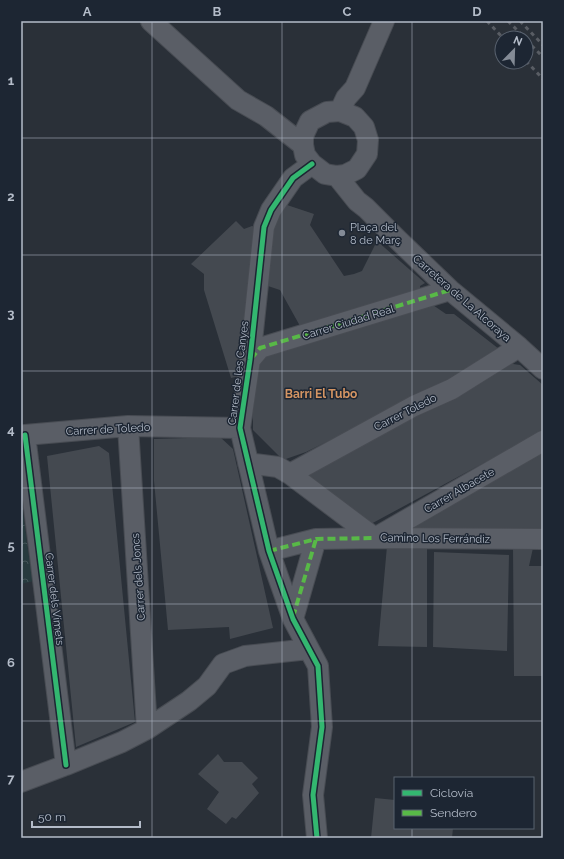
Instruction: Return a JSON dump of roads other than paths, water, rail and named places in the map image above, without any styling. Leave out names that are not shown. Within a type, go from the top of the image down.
[{"type":"street","points":[[151,21],[238,100],[266,116],[303,145]]},
{"type":"street","points":[[348,114],[346,98],[355,88],[384,21]]},
{"type":"street","points":[[266,116],[290,120],[310,121],[327,112],[348,114],[364,127],[368,140],[367,154],[357,169],[345,175],[337,176],[325,174],[312,164],[305,155],[303,145],[303,136],[310,121]]},
{"type":"street","name":"Carrer de les Canyes","points":[[312,164],[293,178],[271,210],[264,227],[250,360],[240,428],[269,551],[292,619],[318,666],[322,727],[313,795],[317,838]]},
{"type":"street","points":[[357,169],[366,208]]},
{"type":"street","name":"Carretera de La Alcoraya","points":[[337,176],[357,201],[450,290],[519,347],[543,369]]},
{"type":"street","name":"Carrer Ciudad Real","points":[[250,360],[260,348],[450,290]]},
{"type":"street","name":"Carrer Toledo","points":[[284,470],[452,389],[519,347]]},
{"type":"street","name":"Carrer de Toledo","points":[[23,434],[128,426],[240,428]]},
{"type":"street","name":"Carrer dels Joncs","points":[[128,426],[147,729]]},
{"type":"street","name":"Carrer dels Vímets","points":[[23,434],[66,765]]},
{"type":"street","name":"Carrer Albacete","points":[[375,538],[543,441]]},
{"type":"street","points":[[248,463],[284,470]]},
{"type":"street","name":"Camino Los Ferrándiz","points":[[284,470],[375,538],[543,539]]},
{"type":"street","points":[[269,551],[316,539],[375,538]]},
{"type":"street","points":[[292,619],[316,539]]},
{"type":"street","points":[[21,782],[122,742],[147,729],[189,701],[207,686],[223,664],[245,656],[309,649]]},
{"type":"railway","points":[[487,21],[495,30]]},
{"type":"railway","points":[[508,21],[517,30]]},
{"type":"railway","points":[[520,21],[543,45]]},
{"type":"railway","points":[[534,48],[543,57]]},
{"type":"railway","points":[[534,69],[543,79]]},
{"type":"place","name":"Plaça del 8 de Març","points":[[342,233]]},
{"type":"district","name":"Barri El Tubo","points":[[321,394]]}]
